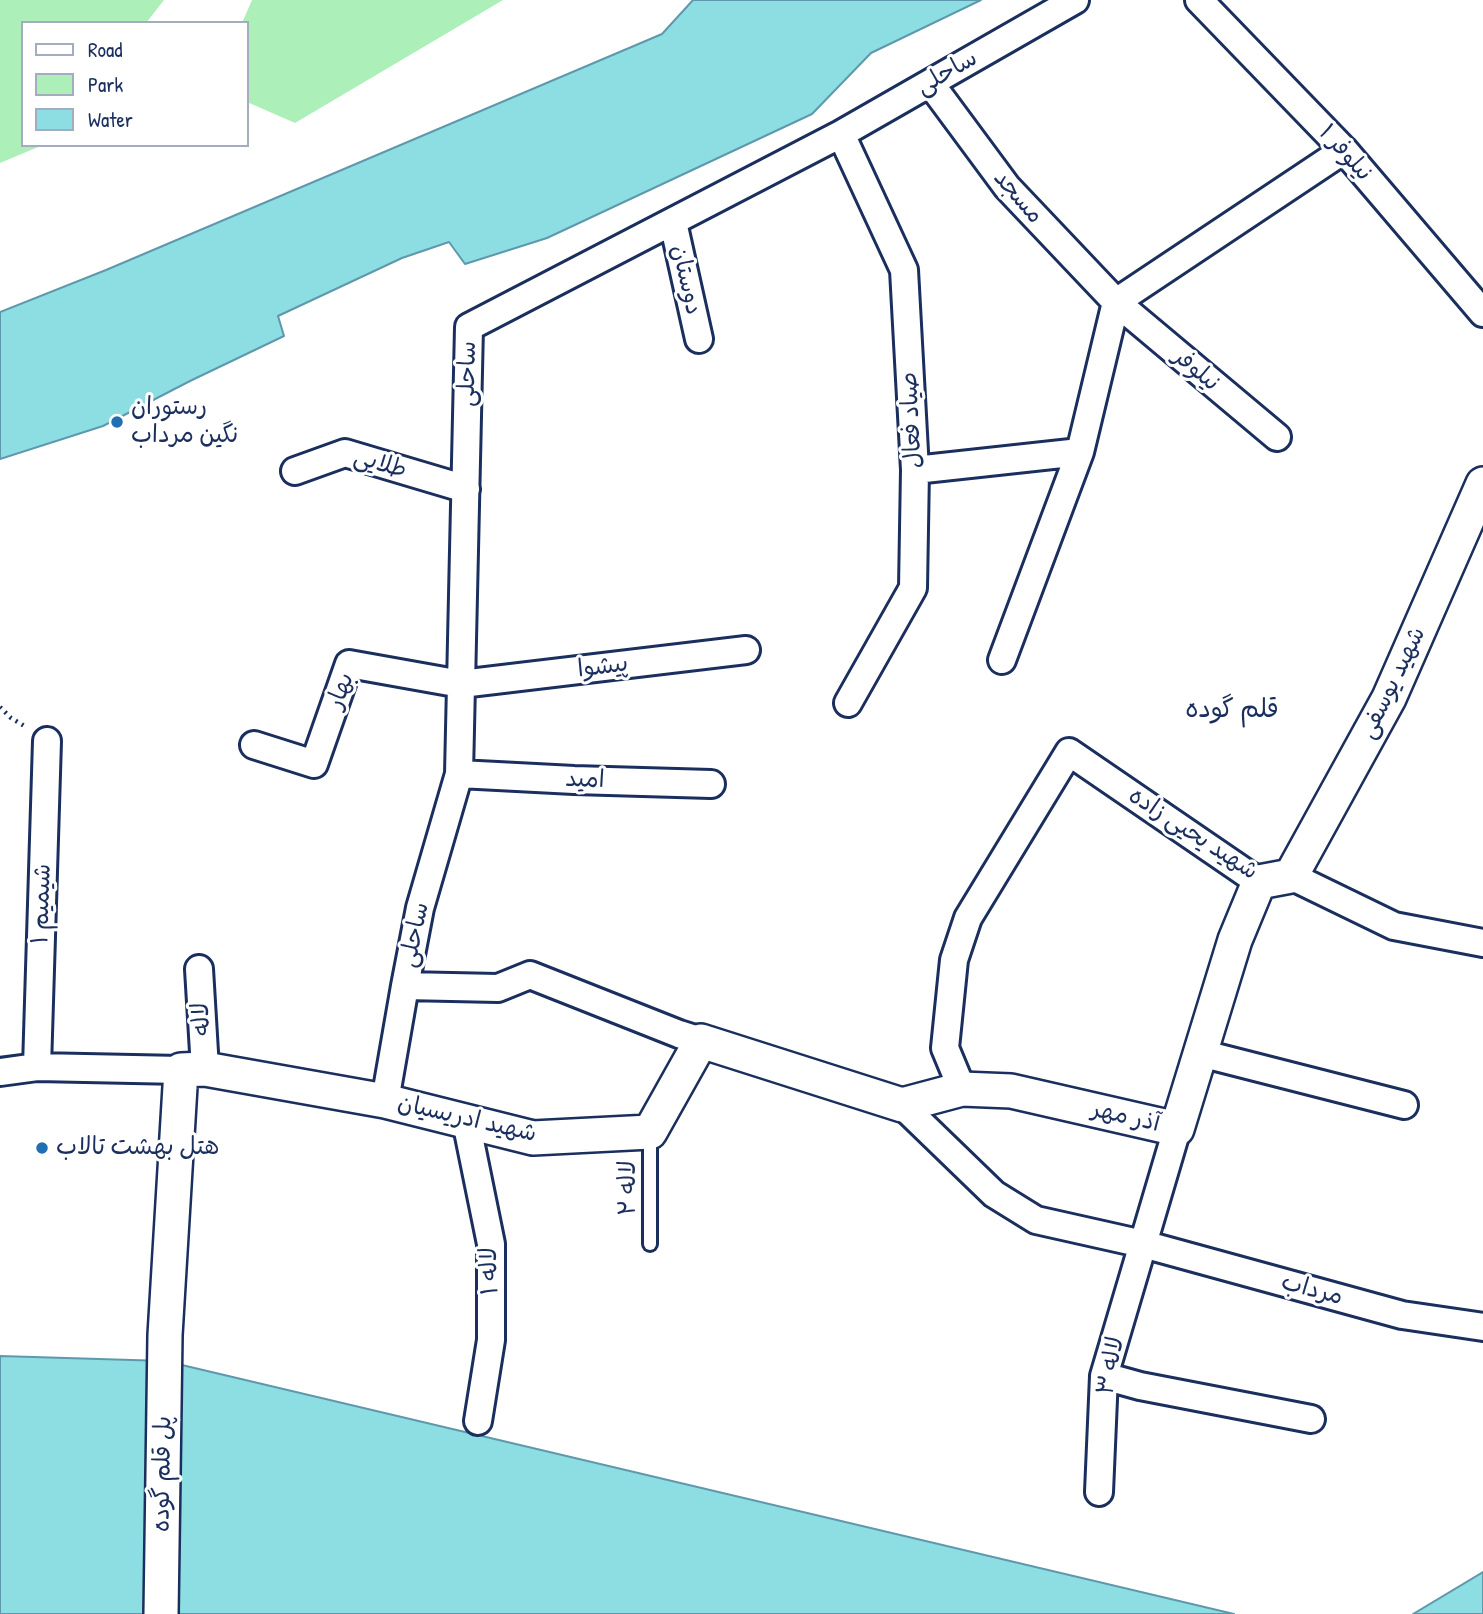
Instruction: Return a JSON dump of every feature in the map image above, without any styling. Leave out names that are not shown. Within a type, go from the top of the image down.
[{"type":"street","name":"ساحلی","points":[[385,1101],[420,908],[459,774],[469,327],[841,134],[1075,0]]},
{"type":"street","name":"نیلوفر ۱","points":[[1199,0],[1344,150],[1483,313]]},
{"type":"street","name":"مسجد","points":[[930,83],[1007,187],[1116,302]]},
{"type":"street","name":"صیاد فعال","points":[[841,134],[904,270],[915,470],[914,588],[848,703]]},
{"type":"street","points":[[1002,660],[1080,452],[1116,302],[1344,150]]},
{"type":"street","name":"دوستان","points":[[673,222],[699,339]]},
{"type":"street","name":"نیلوفر","points":[[1116,302],[1277,437]]},
{"type":"street","points":[[915,470],[1080,452]]},
{"type":"street","name":"طلایی","points":[[295,471],[345,453],[466,489]]},
{"type":"street","name":"شهید یوسفی","points":[[1275,879],[1389,698],[1483,484]]},
{"type":"street","name":"پیشوا","points":[[461,684],[746,650]]},
{"type":"street","name":"بهار","points":[[254,745],[314,764],[349,664],[461,684]]},
{"type":"street","name":"شیمیم ۱","points":[[37,1067],[47,741]]},
{"type":"street","name":"شهید یحیی زاده","points":[[962,1088],[945,1048],[954,960],[968,918],[1069,752],[1275,879],[1394,926],[1483,943]]},
{"type":"street","name":"امید","points":[[459,774],[711,784]]},
{"type":"street","name":"آذر مهر","points":[[902,1105],[962,1088],[1011,1091],[1177,1129],[1235,940],[1275,879]]},
{"type":"street","name":"لاله","points":[[193,1070],[199,969]]},
{"type":"street","points":[[405,985],[498,988],[530,975],[679,1034],[902,1105]]},
{"type":"street","points":[[650,1132],[701,1041]]},
{"type":"street","points":[[1200,1053],[1404,1105]]},
{"type":"street","points":[[0,1072],[37,1067],[193,1070]]},
{"type":"street","name":"شهید ادریسیان","points":[[193,1070],[385,1101],[533,1138],[650,1132]]},
{"type":"street","name":"پل قلم گوده","points":[[162,1614],[165,1335],[193,1070]]},
{"type":"street","name":"مرداب","points":[[902,1105],[994,1194],[1037,1220],[1143,1244],[1402,1315],[1483,1327]]},
{"type":"street","name":"لاله ۱","points":[[466,1121],[491,1244],[491,1340],[478,1421]]},
{"type":"street","name":"لاله ۳","points":[[1099,1492],[1104,1376],[1177,1129]]},
{"type":"street","points":[[1104,1376],[1140,1386],[1311,1419]]},
{"type":"lane","name":"لاله ۲","points":[[650,1132],[650,1244]]},
{"type":"green space","points":[[0,0],[164,0],[148,21],[21,21],[21,147],[38,147],[0,163]]},
{"type":"green space","points":[[252,0],[503,0],[295,123],[248,102],[248,21],[243,21]]},
{"type":"water","points":[[693,0],[981,0],[871,53],[812,114],[547,238],[465,264],[449,242],[402,258],[278,316],[284,336],[103,426],[0,459],[0,312],[106,270],[662,34]]},
{"type":"water","points":[[0,1356],[165,1361],[1234,1614],[0,1614]]},
{"type":"water","points":[[1483,1572],[1483,1614],[1413,1614]]},
{"type":"place","name":"رستوران نگین مرداب","points":[[117,422]]},
{"type":"place","name":"هتل بهشت تالاب","points":[[42,1148]]},
{"type":"district","name":"قلم گوده","points":[[1232,710]]}]
